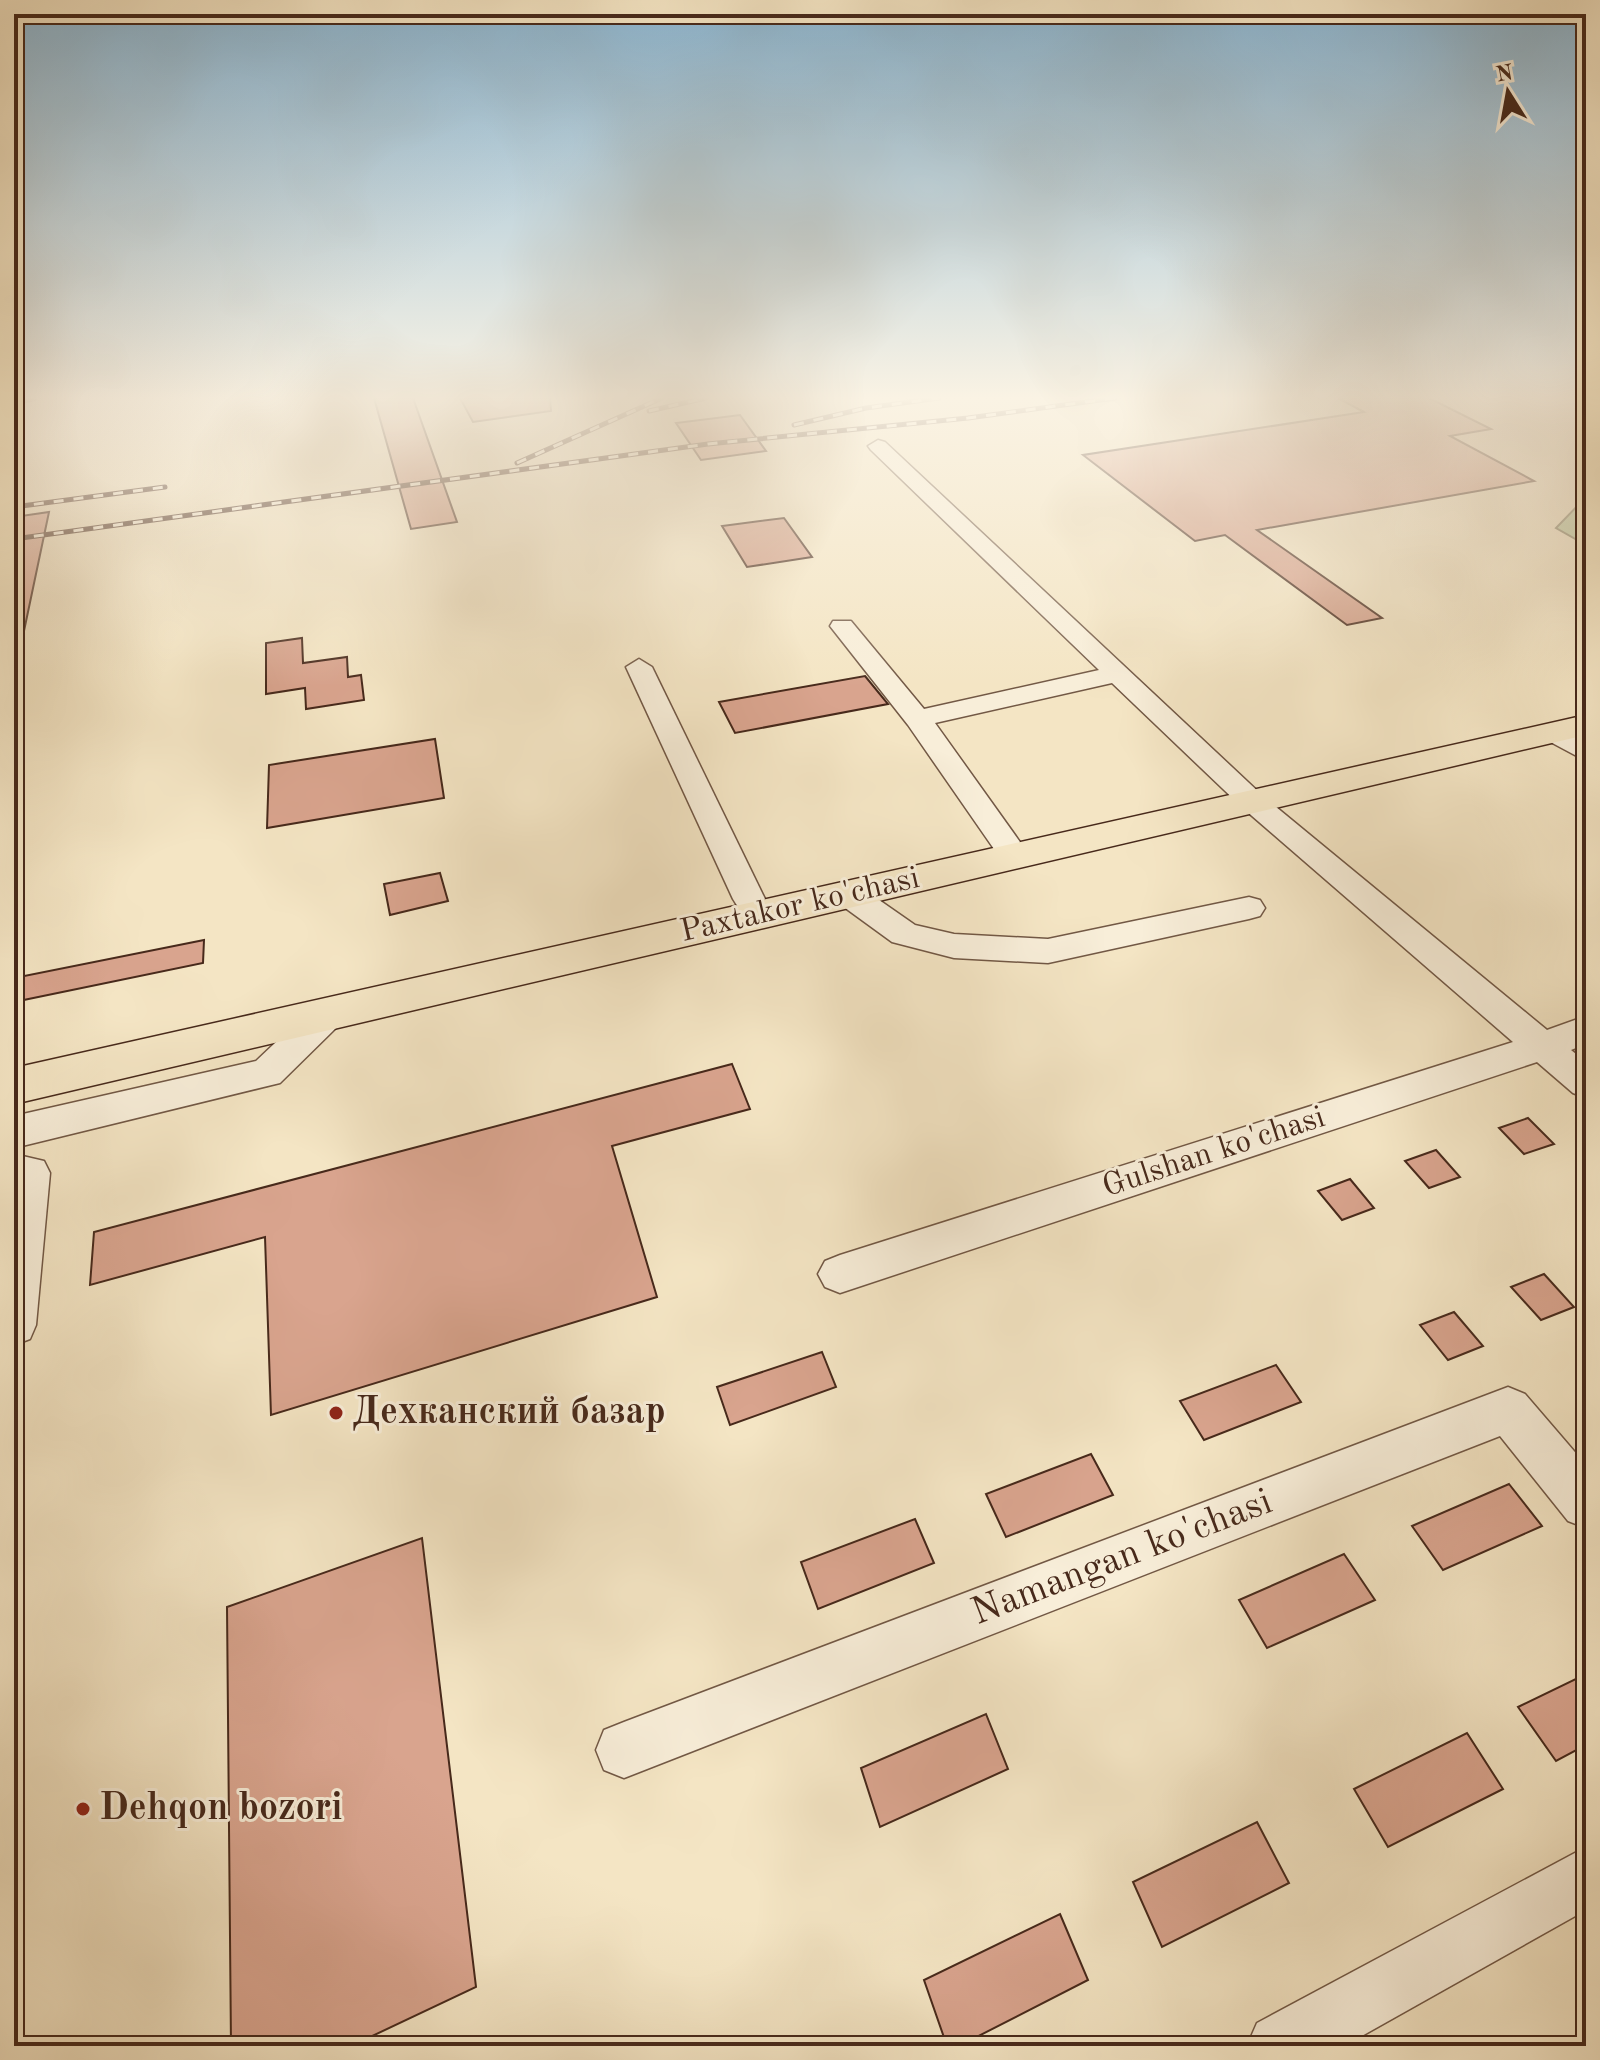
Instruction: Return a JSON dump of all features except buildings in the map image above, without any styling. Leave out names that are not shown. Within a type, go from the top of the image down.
[{"type":"main road","name":"Paxtakor ko'chasi","points":[[14,1086],[848,894],[1586,708]]},
{"type":"main road","name":"Paxtakor ko'chasi","points":[[14,1066],[1005,842],[1575,737]]},
{"type":"street","points":[[928,494],[1246,796],[1586,1083]]},
{"type":"street","points":[[842,626],[918,719],[1005,842]]},
{"type":"street","points":[[639,667],[749,899]]},
{"type":"street","points":[[918,719],[1117,674]]},
{"type":"street","points":[[848,894],[904,934],[954,946],[1048,951],[1249,908]]},
{"type":"street","points":[[14,1132],[267,1073],[326,1016]]},
{"type":"street","name":"Gulshan ko'chasi","points":[[840,1274],[1543,1046],[1586,1029]]},
{"type":"street","points":[[14,1171],[30,1173],[14,1325]]},
{"type":"street","name":"Namangan ko'chasi","points":[[624,1750],[1508,1410],[1586,1503]]},
{"type":"street","points":[[1297,2042],[1586,1877]]},
{"type":"green space","points":[[1586,497],[1586,545],[1556,528]]},
{"type":"railway","points":[[14,507],[111,494]]},
{"type":"railway","points":[[14,539],[342,494]]},
{"type":"place","name":"Дехканский базар","points":[[336,1413]]},
{"type":"place","name":"Dehqon bozori","points":[[83,1809]]}]
